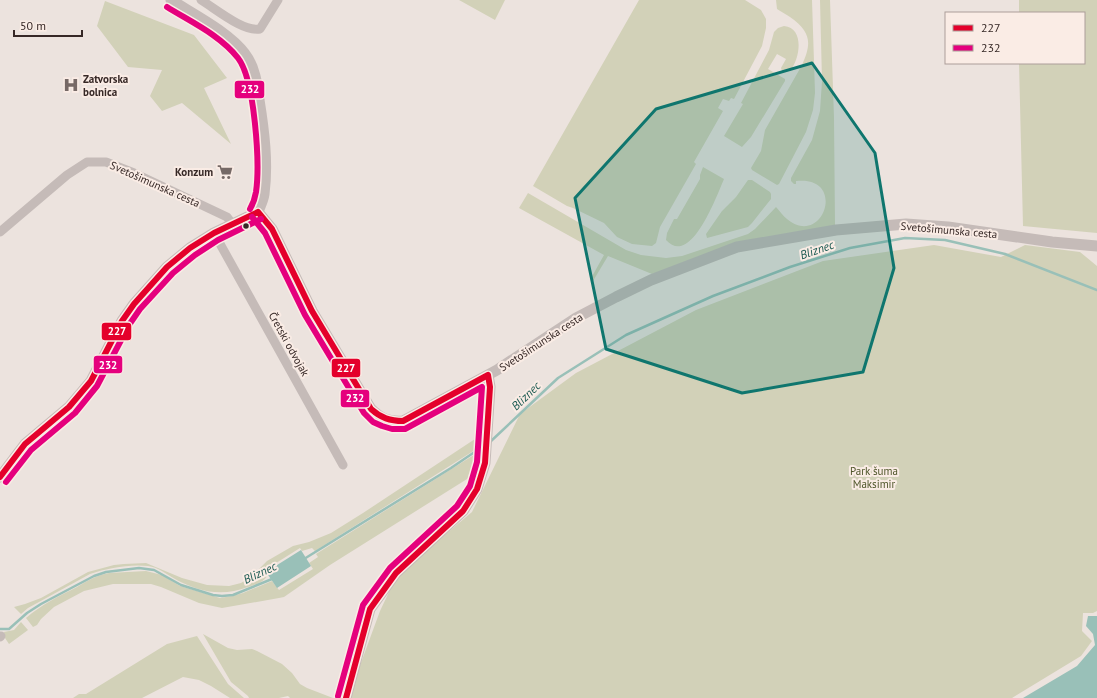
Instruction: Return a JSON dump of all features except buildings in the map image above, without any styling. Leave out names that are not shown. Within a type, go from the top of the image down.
[{"type":"street","points":[[0,477],[25,444],[70,406],[91,381],[122,321],[134,304],[167,267],[190,248],[258,212],[264,195],[266,161],[264,131],[256,78],[251,64],[245,54],[234,42],[183,3],[171,0]]},
{"type":"street","points":[[201,0],[243,27],[256,30],[260,29],[278,0]]},
{"type":"street","name":"Svetošimunska cesta","points":[[0,232],[67,174],[87,162],[106,162],[134,172],[227,217],[233,225]]},
{"type":"street","name":"Svetošimunska cesta","points":[[258,212],[272,229],[312,311],[371,410],[385,420],[394,421],[402,420],[488,375],[511,362],[576,318],[621,294],[651,280],[737,247],[836,230],[906,224],[948,227],[1052,242],[1097,246]]},
{"type":"street","name":"Čretski odvojak","points":[[214,234],[343,465]]},
{"type":"street","points":[[346,698],[370,609],[396,572],[463,511],[477,489],[485,463],[486,453],[490,387],[488,375]]},
{"type":"highlighted area","points":[[812,63],[875,153],[894,268],[863,372],[742,393],[606,349],[575,198],[656,109]]},
{"type":"green space","points":[[459,0],[505,0],[495,20]]},
{"type":"green space","points":[[639,0],[745,0],[761,10],[766,19],[766,28],[762,46],[734,99],[731,98],[729,101],[723,99],[718,108],[723,111],[694,162],[696,164],[660,227],[656,243],[652,246],[632,244],[617,237],[604,223],[567,206],[533,186]]},
{"type":"green space","points":[[776,0],[812,0],[815,93],[813,110],[806,132],[779,184],[777,185],[751,168],[761,151],[765,130],[802,65],[807,50],[808,38],[797,22],[777,9]]},
{"type":"green space","points":[[820,0],[830,0],[834,118],[835,225],[652,274],[608,256],[593,281],[590,280],[604,255],[519,208],[528,193],[626,250],[641,255],[666,258],[682,256],[748,234],[755,229],[776,207],[787,219],[800,226],[811,225],[819,219],[824,209],[825,198],[822,189],[812,182],[796,181],[796,184],[794,184],[791,181],[791,178],[812,140],[820,111],[822,81]]},
{"type":"green space","points":[[1019,0],[1097,0],[1097,233],[1023,226],[1019,64],[1085,64],[1085,12],[1019,12]]},
{"type":"green space","points":[[105,1],[194,35],[227,78],[204,88],[231,144],[182,103],[162,111],[150,96],[162,70],[128,67],[97,26]]},
{"type":"green space","points":[[784,26],[791,28],[798,38],[799,45],[796,59],[790,71],[782,71],[781,68],[786,59],[777,54],[768,69],[785,79],[785,81],[751,137],[742,147],[724,136],[743,104],[741,103],[769,50],[774,32],[778,28]]},
{"type":"green space","points":[[703,167],[724,179],[716,199],[702,226],[685,245],[675,246],[666,240],[667,233],[674,219],[677,219],[700,179]]},
{"type":"green space","points":[[748,180],[752,180],[770,192],[771,199],[748,227],[707,238],[706,234],[722,211],[736,197]]},
{"type":"green space","name":"Park šuma Maksimir","points":[[934,245],[1001,257],[1025,245],[1080,252],[1097,266],[1097,611],[1093,613],[1083,613],[1082,631],[1092,641],[1081,656],[1012,698],[348,698],[380,611],[397,575],[472,512],[520,414],[576,373],[696,310],[823,261]]},
{"type":"green space","points":[[478,437],[478,448],[315,551],[312,548],[302,551],[300,548],[265,570],[268,575],[262,582],[257,584],[229,592],[211,592],[193,587],[175,579],[159,569],[141,566],[126,566],[111,568],[90,574],[28,608],[21,614],[14,607],[41,598],[88,572],[114,565],[146,563],[182,578],[207,585],[229,586],[241,583],[252,576],[267,561],[293,546],[309,542],[331,533]]},
{"type":"green space","points":[[477,453],[475,474],[330,565],[284,597],[222,608],[199,603],[151,584],[113,584],[84,591],[54,607],[41,619],[37,625],[33,627],[26,618],[57,597],[92,578],[109,573],[146,571],[162,575],[180,586],[220,598],[243,593],[272,581],[279,590],[313,569],[309,563],[318,557],[316,554]]},
{"type":"green space","points":[[21,622],[28,630],[9,644],[5,638],[4,632],[14,630]]},
{"type":"green space","points":[[203,634],[228,648],[237,650],[252,649],[257,651],[282,664],[292,673],[300,684],[333,698],[290,698],[288,696],[279,698],[249,698],[231,682]]},
{"type":"green space","points":[[197,636],[228,684],[244,698],[230,698],[199,680],[183,677],[142,698],[73,698],[79,694],[86,694],[167,644]]},
{"type":"water","points":[[301,550],[311,566],[277,588],[266,572]]},
{"type":"water","points":[[1088,616],[1097,616],[1097,698],[1023,698],[1077,666],[1095,645],[1093,634],[1086,626]]},
{"type":"waterway","name":"Bliznec","points":[[490,442],[558,378],[626,335],[713,296],[790,267],[850,248],[905,238],[945,240],[1005,254],[1097,290]]},
{"type":"waterway","name":"Bliznec","points":[[304,559],[451,468],[482,447]]},
{"type":"waterway","name":"Bliznec","points":[[0,629],[9,629],[27,613],[41,604],[94,576],[106,572],[139,568],[154,570],[181,585],[213,595],[222,596],[233,595],[272,579]]},
{"type":"transit line","name":"232","points":[[167,7],[223,42],[238,58],[244,69],[249,84],[257,143],[256,192],[250,209]]},
{"type":"transit line","name":"227","points":[[258,212],[272,229],[312,311],[371,409],[378,415],[403,421],[488,375]]},
{"type":"transit line","name":"227","points":[[0,477],[25,444],[69,407],[91,381],[122,321],[134,304],[167,267],[190,248],[214,233],[258,212]]},
{"type":"transit line","name":"232","points":[[252,217],[265,233],[305,315],[364,413],[373,422],[392,429],[405,429],[482,387],[477,462],[470,486],[457,506],[390,568],[363,605],[338,696]]},
{"type":"transit line","name":"232","points":[[6,482],[31,450],[75,413],[97,386],[129,325],[140,309],[173,273],[195,255],[218,240],[261,219]]},
{"type":"transit line","name":"227","points":[[346,698],[370,609],[396,573],[463,511],[477,489],[485,463],[490,387],[488,375]]},
{"type":"place","name":"Zatvorska bolnica","points":[[71,85]]},
{"type":"place","name":"Konzum","points":[[225,172]]}]
